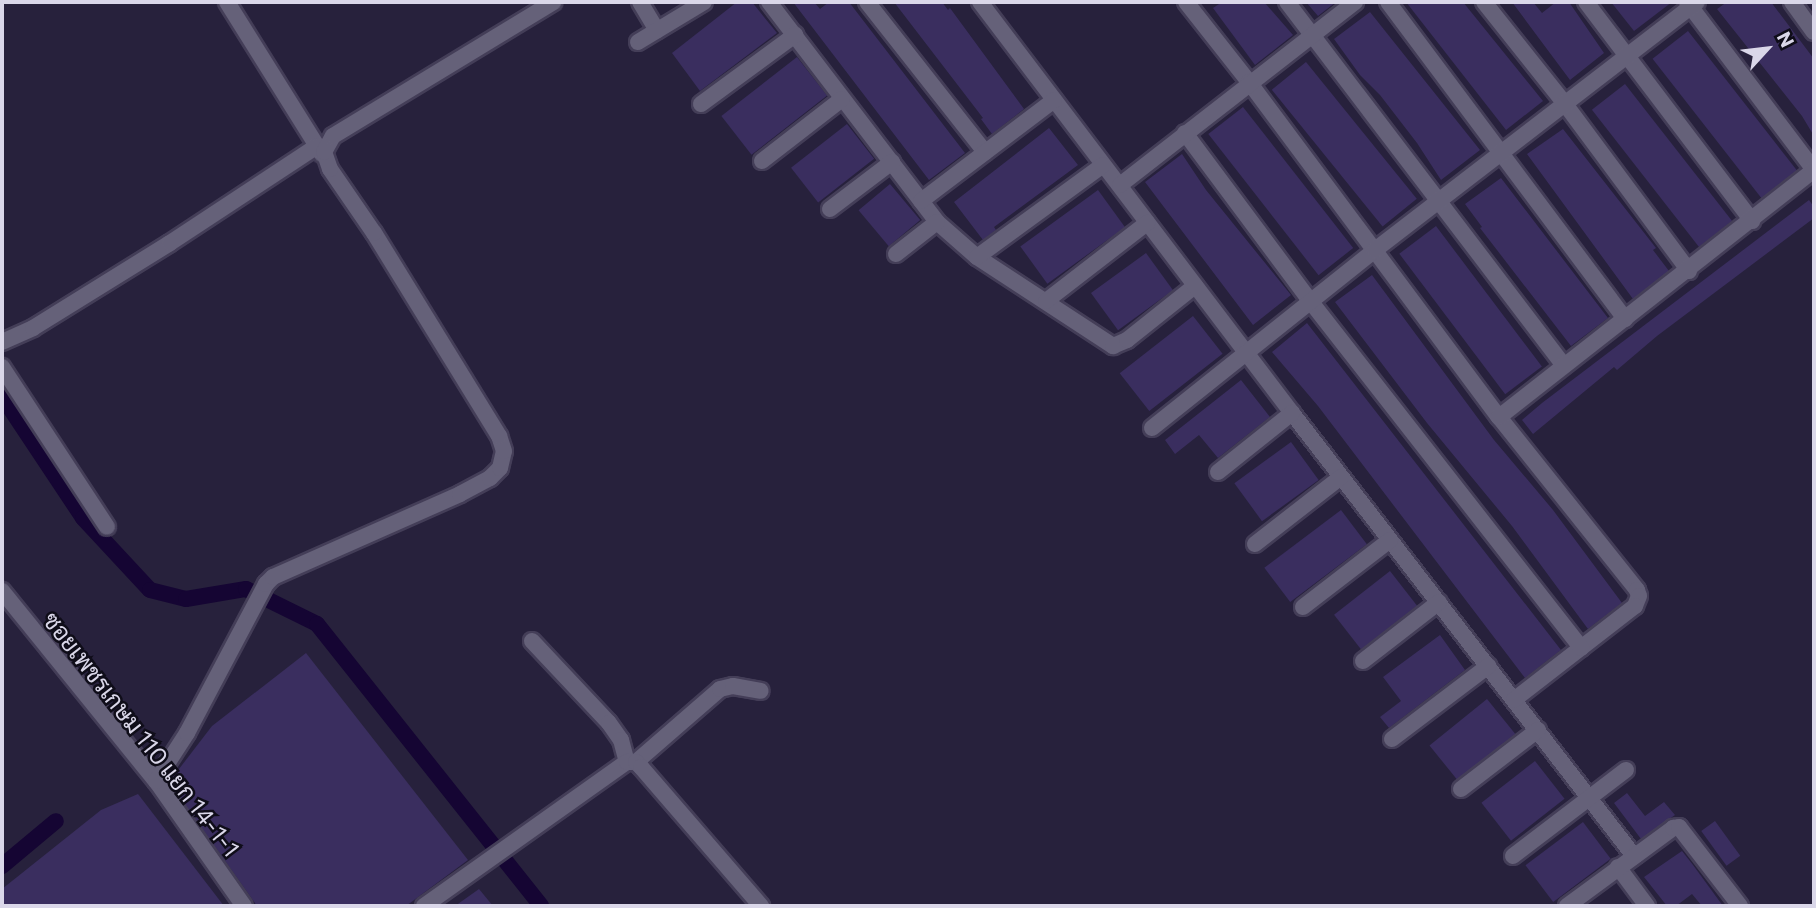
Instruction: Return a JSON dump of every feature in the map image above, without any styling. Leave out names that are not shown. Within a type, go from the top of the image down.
[{"type":"street","points":[[156,781],[187,733],[266,584],[273,577],[479,485],[496,473],[504,458],[499,436],[227,2]]},
{"type":"street","points":[[2,342],[33,328],[320,152],[333,136],[553,2]]},
{"type":"street","points":[[640,2],[657,30]]},
{"type":"street","points":[[638,42],[704,2]]},
{"type":"street","points":[[769,2],[937,222],[977,257],[1113,346],[1127,340],[1195,286]]},
{"type":"street","points":[[867,2],[985,152]]},
{"type":"street","points":[[980,2],[1341,477],[1634,856]]},
{"type":"street","points":[[1186,2],[1249,82],[1499,417],[1637,590],[1639,596],[1635,606],[1514,700]]},
{"type":"street","points":[[1287,2],[1564,366]]},
{"type":"street","points":[[1119,185],[1355,2]]},
{"type":"street","points":[[1388,2],[1625,319]]},
{"type":"street","points":[[1485,2],[1565,104],[1689,271]]},
{"type":"street","points":[[1586,2],[1752,221]]},
{"type":"street","points":[[1791,2],[1814,32]]},
{"type":"street","points":[[1152,428],[1691,3],[1814,170],[1689,271],[1499,417]]},
{"type":"street","points":[[701,104],[795,35]]},
{"type":"street","points":[[762,161],[842,99]]},
{"type":"street","points":[[921,201],[1054,100]]},
{"type":"street","points":[[1185,133],[1311,302],[1581,648]]},
{"type":"street","points":[[830,209],[892,162]]},
{"type":"street","points":[[977,257],[1103,165]]},
{"type":"street","points":[[896,254],[937,222]]},
{"type":"street","points":[[1046,302],[1147,223]]},
{"type":"street","points":[[2,367],[107,527]]},
{"type":"street","points":[[1218,472],[1292,413]]},
{"type":"street","points":[[1255,544],[1341,477]]},
{"type":"street","points":[[1303,607],[1390,540]]},
{"type":"street","name":"ซอยเพชรเกษม 110 แยก 14-1-1","points":[[2,591],[156,781],[244,906]]},
{"type":"street","points":[[1363,661],[1438,602]]},
{"type":"street","points":[[532,641],[609,723],[631,762],[761,906]]},
{"type":"street","points":[[1392,739],[1488,666]]},
{"type":"street","points":[[424,906],[631,762],[720,689],[733,686],[761,691]]},
{"type":"street","points":[[1461,789],[1538,730]]},
{"type":"street","points":[[1513,856],[1626,770]]},
{"type":"street","points":[[1567,906],[1618,867],[1678,827],[1740,906]]},
{"type":"street","points":[[1618,867],[1647,906]]},
{"type":"building","points":[[737,2],[752,2],[777,33],[700,91],[672,53]]},
{"type":"building","points":[[793,2],[814,2],[820,9],[829,2],[849,2],[965,153],[929,180]]},
{"type":"building","points":[[894,2],[942,2],[948,10],[950,8],[1024,109],[992,134],[981,119],[983,118]]},
{"type":"building","points":[[1222,2],[1264,2],[1293,35],[1255,65],[1213,8]]},
{"type":"building","points":[[1306,2],[1336,2],[1318,16]]},
{"type":"building","points":[[1406,2],[1463,2],[1543,101],[1506,130]]},
{"type":"building","points":[[1512,2],[1533,2],[1542,13],[1556,2],[1569,2],[1604,53],[1570,80]]},
{"type":"building","points":[[1611,2],[1672,2],[1634,31]]},
{"type":"building","points":[[1727,2],[1771,2],[1814,59],[1814,136],[1802,116],[1717,9]]},
{"type":"building","points":[[1370,12],[1480,150],[1441,180],[1417,143],[1380,95],[1360,75],[1334,39]]},
{"type":"building","points":[[1688,31],[1797,170],[1762,198],[1653,59]]},
{"type":"building","points":[[797,57],[827,96],[752,155],[721,116]]},
{"type":"building","points":[[1306,62],[1417,199],[1383,226],[1272,90]]},
{"type":"building","points":[[1625,84],[1732,221],[1699,247],[1592,110]]},
{"type":"building","points":[[1243,107],[1353,248],[1319,275],[1208,134]]},
{"type":"building","points":[[847,124],[874,159],[818,202],[791,168]]},
{"type":"building","points":[[1049,128],[1078,165],[994,227],[996,230],[983,240],[954,202]]},
{"type":"building","points":[[1563,129],[1656,248],[1653,250],[1669,271],[1633,299],[1527,154]]},
{"type":"building","points":[[1182,154],[1206,190],[1291,295],[1253,325],[1145,182]]},
{"type":"building","points":[[1501,178],[1608,318],[1571,346],[1480,228],[1482,227],[1465,204]]},
{"type":"building","points":[[890,184],[920,220],[889,246],[859,210]]},
{"type":"building","points":[[1098,190],[1125,227],[1047,284],[1020,246]]},
{"type":"building","points":[[1809,200],[1814,207],[1814,218],[1657,336],[1617,370],[1614,367],[1533,434],[1522,420],[1542,403]]},
{"type":"building","points":[[1436,226],[1542,367],[1505,394],[1399,254]]},
{"type":"building","points":[[1146,253],[1173,290],[1118,330],[1091,293]]},
{"type":"building","points":[[1372,275],[1494,440],[1553,510],[1622,603],[1588,629],[1512,526],[1427,423],[1335,302]]},
{"type":"building","points":[[1193,316],[1223,354],[1149,411],[1120,373]]},
{"type":"building","points":[[1307,323],[1561,650],[1525,678],[1318,406],[1272,352]]},
{"type":"building","points":[[1241,380],[1270,417],[1218,458],[1199,435],[1175,454],[1165,440]]},
{"type":"building","points":[[1291,442],[1319,480],[1262,521],[1234,483]]},
{"type":"building","points":[[1341,510],[1367,544],[1290,602],[1264,568]]},
{"type":"building","points":[[1390,571],[1417,606],[1361,649],[1334,615]]},
{"type":"building","points":[[1440,635],[1465,670],[1389,728],[1380,717],[1401,701],[1383,677]]},
{"type":"building","points":[[306,653],[468,860],[406,906],[257,906],[169,782],[212,726]]},
{"type":"building","points":[[1487,699],[1515,734],[1458,781],[1429,746]]},
{"type":"building","points":[[1535,761],[1565,799],[1511,841],[1481,803]]},
{"type":"building","points":[[1627,793],[1645,816],[1664,802],[1675,815],[1641,839],[1614,803]]},
{"type":"building","points":[[138,794],[224,906],[2,906],[2,889],[101,810]]},
{"type":"building","points":[[1715,821],[1740,856],[1727,866],[1701,831]]},
{"type":"building","points":[[1583,822],[1611,859],[1553,902],[1525,865]]},
{"type":"building","points":[[1682,851],[1723,906],[1702,906],[1692,894],[1676,906],[1667,906],[1644,877]]},
{"type":"building","points":[[479,889],[493,906],[455,906]]},
{"type":"waterway","points":[[2,396],[83,518],[150,590],[186,599],[246,589],[317,624],[541,906]]},
{"type":"waterway","points":[[2,866],[56,821]]}]
